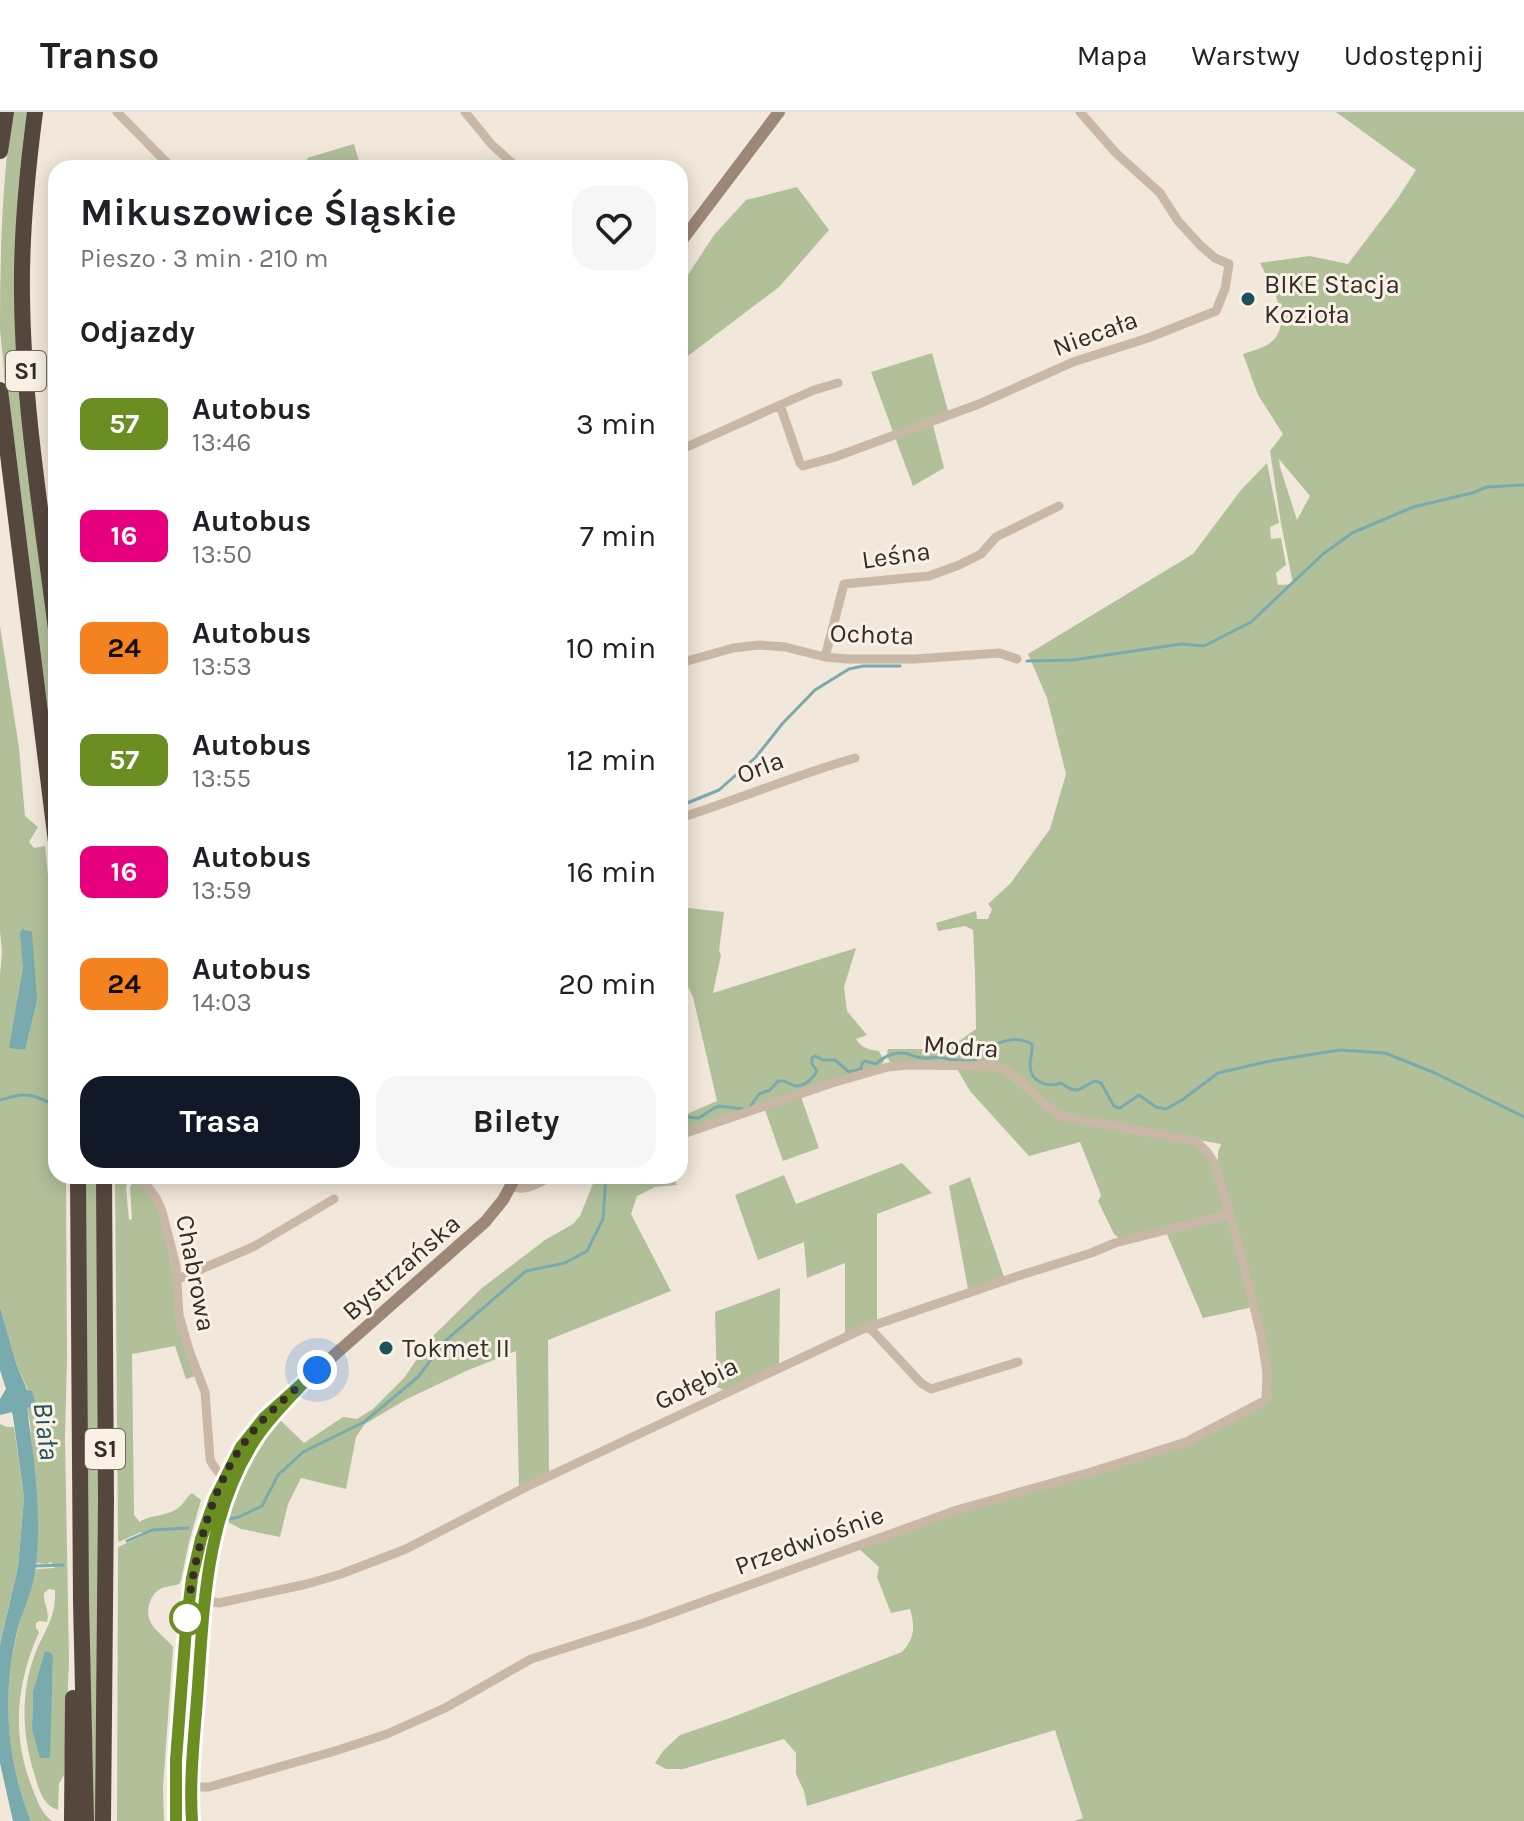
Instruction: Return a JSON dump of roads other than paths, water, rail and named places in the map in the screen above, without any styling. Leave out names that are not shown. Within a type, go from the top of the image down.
[{"type":"highway","points":[[0,151],[6,112]]},
{"type":"highway","name":"S1","points":[[35,112],[22,248],[23,327],[48,561]]},
{"type":"highway","name":"S1","points":[[0,390],[48,777]]},
{"type":"highway","name":"S1","points":[[78,1184],[86,1821]]},
{"type":"highway","name":"S1","points":[[103,1821],[106,1516],[104,1184]]},
{"type":"highway","points":[[72,1821],[75,1627],[81,1601]]},
{"type":"main road","points":[[688,232],[779,112]]},
{"type":"main road","name":"Bystrzańska","points":[[176,1821],[176,1760],[193,1570],[201,1539],[248,1436],[280,1403],[485,1222],[498,1208],[511,1184]]},
{"type":"main road","name":"Bystrzańska","points":[[192,1821],[191,1787],[205,1601],[212,1543],[227,1484]]},
{"type":"street","points":[[117,112],[164,160]]},
{"type":"street","points":[[465,112],[509,160]]},
{"type":"street","name":"Niecała","points":[[780,405],[803,466],[979,404],[1073,362],[1148,338],[1216,311],[1225,289],[1229,264],[1215,258],[1201,246],[1178,221],[1160,193],[1116,153],[1080,112]]},
{"type":"street","points":[[688,446],[814,390],[838,383]]},
{"type":"street","name":"Leśna","points":[[825,657],[844,584],[939,573],[981,554],[996,537],[1059,506]]},
{"type":"street","name":"Ochota","points":[[688,661],[733,648],[759,645],[847,659],[915,659],[999,653],[1017,659]]},
{"type":"street","name":"Orla","points":[[688,816],[855,758]]},
{"type":"street","name":"Modra","points":[[688,1132],[888,1067],[1000,1066],[1046,1108],[1064,1117],[1196,1141],[1215,1164],[1230,1214]]},
{"type":"street","name":"Chabrowa","points":[[144,1184],[162,1211],[173,1250],[179,1315],[206,1397],[210,1459],[227,1484]]},
{"type":"street","points":[[515,1184],[520,1190],[535,1184]]},
{"type":"street","points":[[178,1279],[243,1253],[334,1199]]},
{"type":"street","name":"Gołębia","points":[[189,1597],[219,1603],[341,1574],[406,1549],[528,1486],[869,1327],[1115,1243],[1230,1214]]},
{"type":"street","name":"Przedwiośnie","points":[[191,1787],[209,1787],[375,1739],[445,1708],[531,1659],[644,1623],[996,1497],[1186,1442],[1263,1403],[1267,1387],[1261,1335],[1230,1214]]},
{"type":"street","points":[[869,1327],[921,1383],[931,1389],[1018,1362]]},
{"type":"water","points":[[22,929],[32,932],[37,1000],[25,1050],[9,1048],[23,967]]},
{"type":"water","points":[[0,1307],[16,1363],[27,1390],[32,1391],[36,1405],[27,1408],[35,1467],[38,1546],[33,1583],[16,1636],[8,1706],[12,1753],[31,1821],[13,1821],[0,1763],[0,1645],[18,1567],[24,1498],[12,1412],[0,1415],[0,1399],[6,1389],[0,1370]]},
{"type":"water","points":[[45,1651],[53,1657],[50,1758],[40,1758],[32,1729],[33,1691]]},
{"type":"waterway","points":[[1027,661],[1073,660],[1181,644],[1204,646],[1251,622],[1323,554],[1352,533],[1413,507],[1487,487],[1524,485]]},
{"type":"waterway","points":[[688,803],[719,790],[756,757],[815,690],[849,669],[900,666]]},
{"type":"waterway","points":[[994,1045],[1013,1040],[1032,1044],[1031,1071],[1040,1082],[1061,1083],[1075,1090],[1095,1081],[1101,1083],[1114,1106],[1120,1108],[1139,1095],[1156,1107],[1166,1109],[1218,1073],[1340,1050],[1385,1053],[1435,1073],[1524,1117]]},
{"type":"waterway","points":[[750,1107],[759,1094],[770,1090],[778,1081],[795,1086],[808,1082],[817,1071],[812,1064],[815,1056],[835,1060],[849,1072],[861,1069],[865,1061],[876,1064],[897,1053],[965,1061],[976,1059],[984,1052]]},
{"type":"waterway","points":[[0,1100],[26,1095],[48,1102]]},
{"type":"waterway","points":[[688,1117],[699,1118],[720,1106],[743,1109]]},
{"type":"waterway","points":[[229,1519],[262,1506],[278,1475],[303,1452],[364,1422],[418,1377],[444,1342],[526,1271],[565,1263],[587,1251],[603,1219],[605,1184]]},
{"type":"waterway","points":[[127,1541],[152,1530],[188,1528]]},
{"type":"waterway","points":[[35,1566],[63,1565]]},
{"type":"place","name":"BIKE Stacja Kozioła","points":[[1248,299]]},
{"type":"place","name":"Tokmet II","points":[[386,1348]]},
{"type":"water label","name":"Biała","points":[[47,1431]]}]
